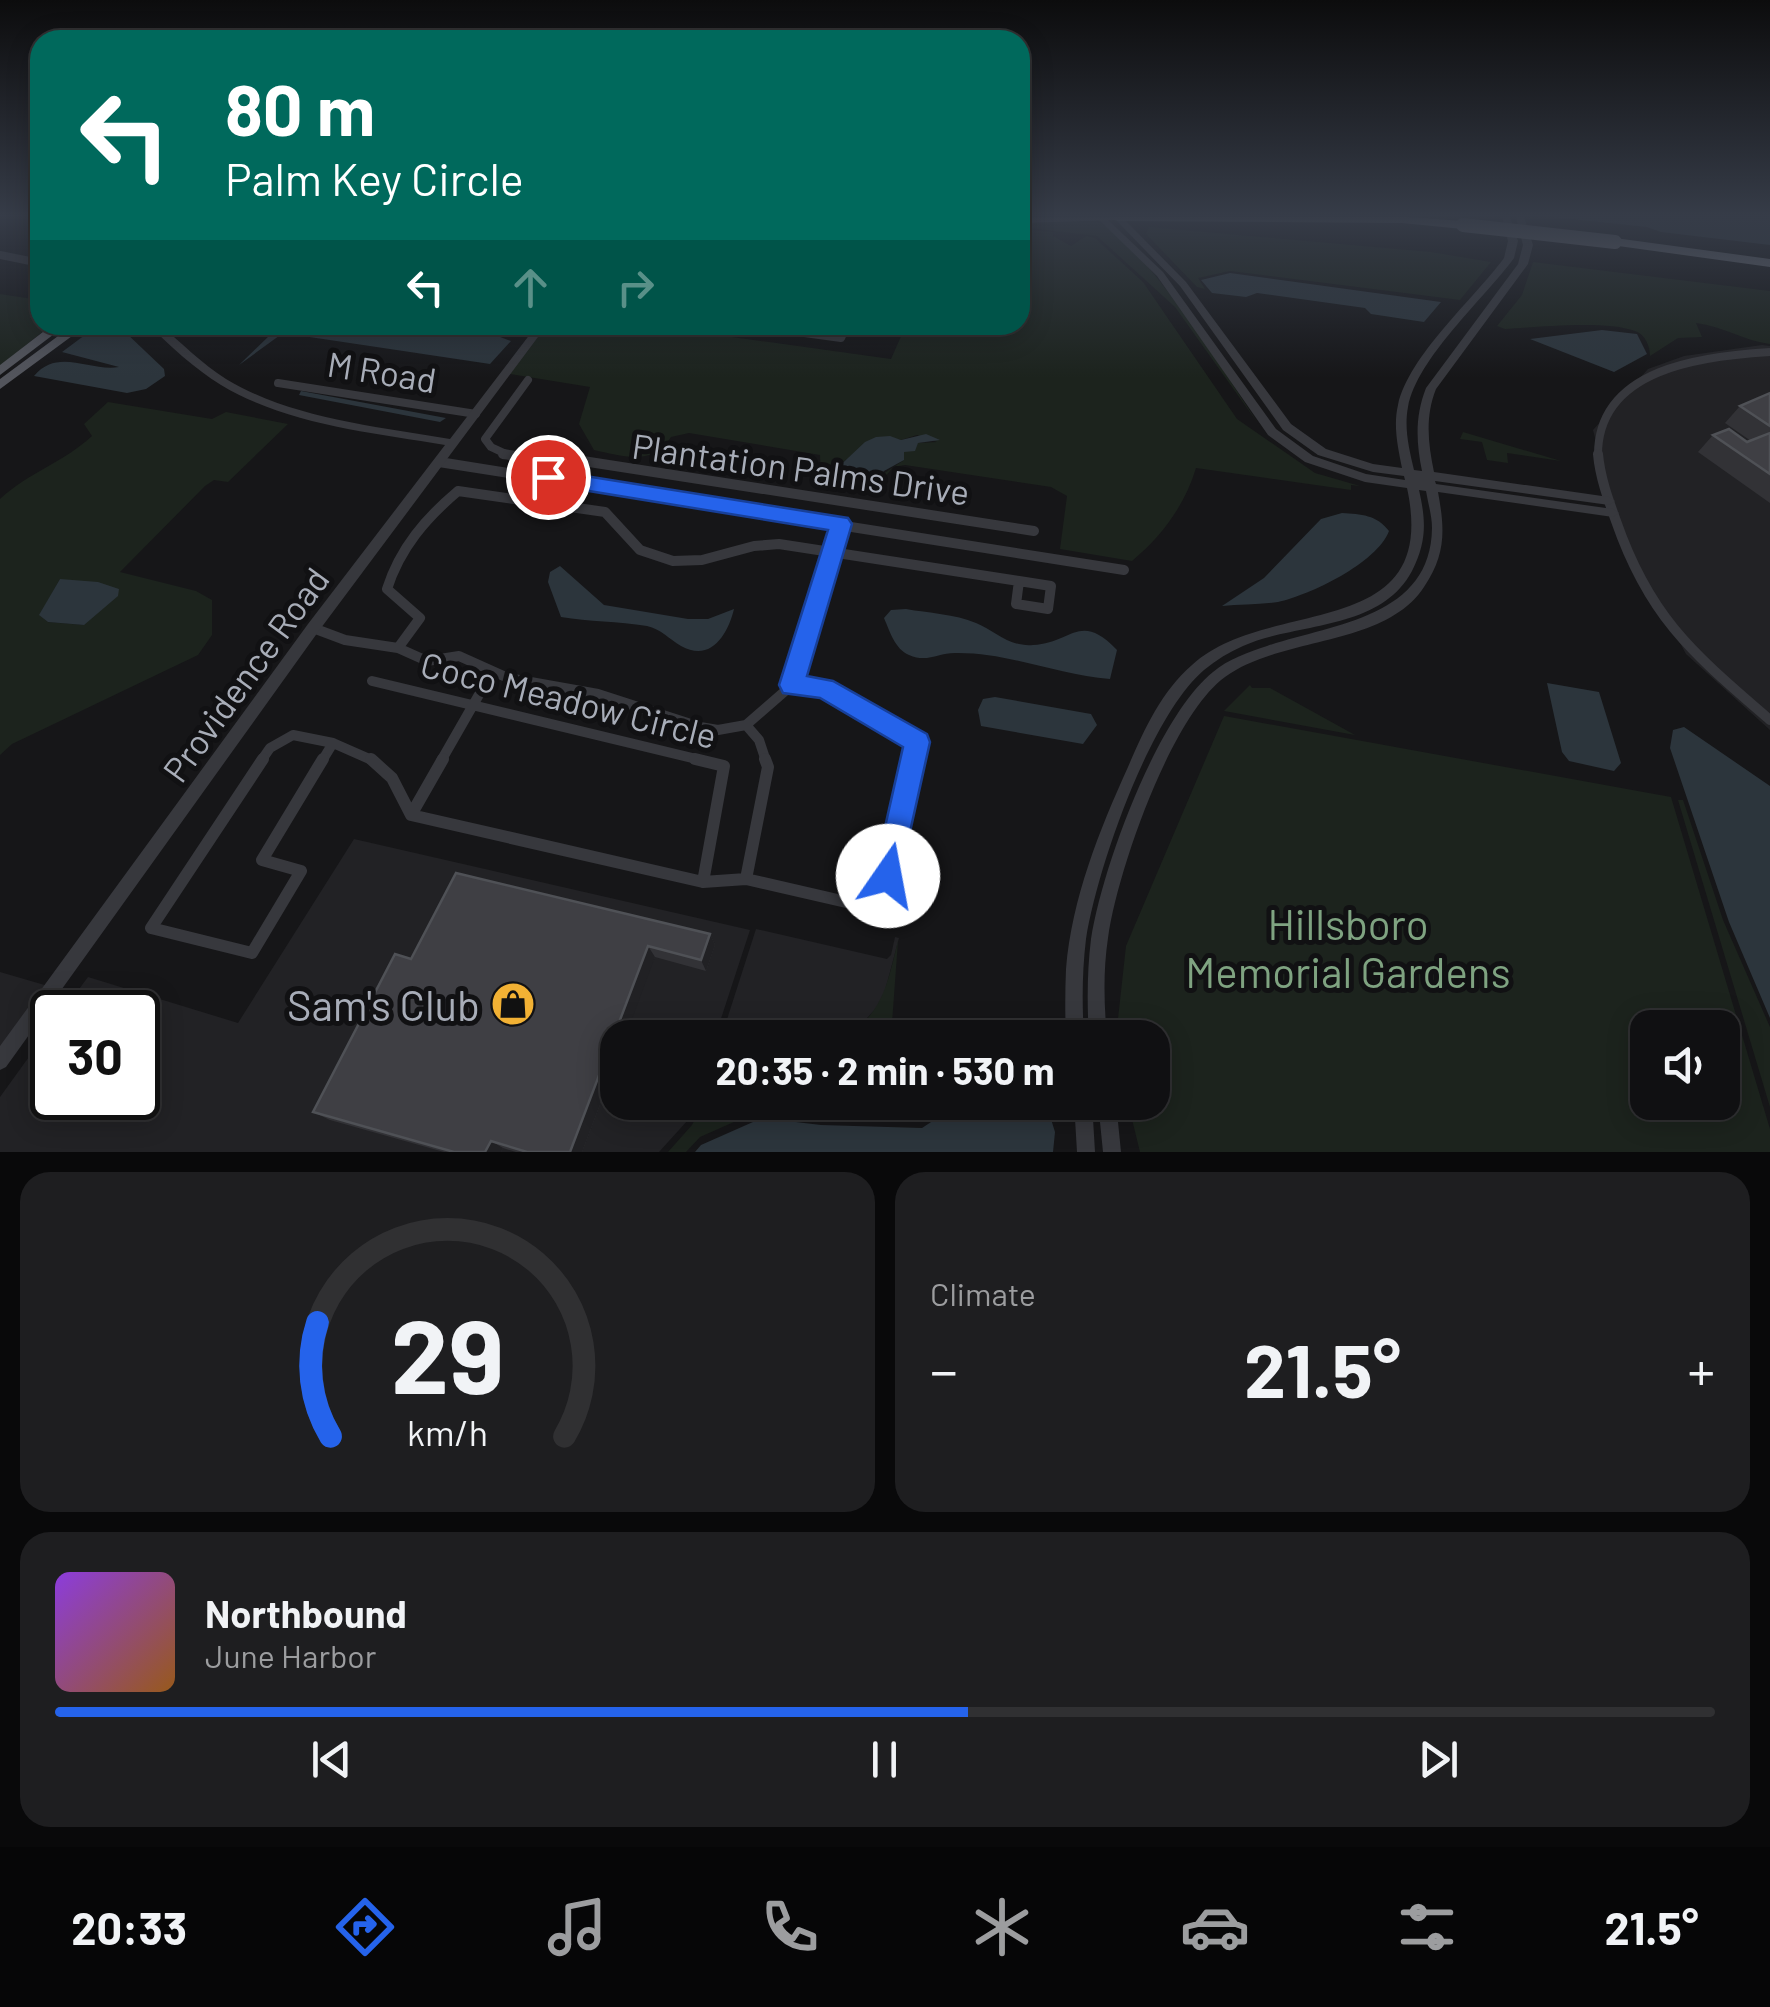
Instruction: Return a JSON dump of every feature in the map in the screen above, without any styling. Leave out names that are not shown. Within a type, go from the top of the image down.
[{"type":"main road","points":[[0,370],[47,335]]},
{"type":"main road","points":[[0,385],[68,335]]},
{"type":"street","points":[[1157,271],[1264,422],[1310,459],[1340,472],[1611,507]]},
{"type":"street","points":[[1171,271],[1287,428],[1336,458],[1413,480]]},
{"type":"street","points":[[1073,1020],[1072,980],[1086,888],[1166,702],[1194,670],[1224,649],[1260,634],[1348,613],[1390,589],[1404,573],[1418,547],[1420,515],[1402,424],[1404,399],[1417,374],[1499,271]]},
{"type":"street","points":[[1098,1020],[1098,956],[1109,891],[1184,710],[1210,680],[1246,657],[1358,627],[1398,606],[1418,586],[1435,553],[1438,530],[1422,428],[1426,399],[1519,271]]},
{"type":"street","points":[[166,335],[211,374],[268,403],[324,420],[454,442]]},
{"type":"street","name":"Providence Road","points":[[0,1061],[314,628],[535,335]]},
{"type":"street","points":[[819,335],[841,338],[842,335]]},
{"type":"street","points":[[1770,352],[1698,359],[1652,374],[1624,392],[1603,425],[1598,445],[1602,478],[1634,570],[1659,612],[1702,660],[1770,720]]},
{"type":"street","name":"Plantation Palms Drive","points":[[528,380],[485,440],[486,444],[520,457],[570,459],[1034,531]]},
{"type":"street","name":"M Road","points":[[278,383],[476,414]]},
{"type":"street","points":[[439,462],[1124,570]]},
{"type":"street","name":"Plantation Palms Drive","points":[[584,482],[592,465]]},
{"type":"street","points":[[398,648],[420,618],[387,590],[392,566],[458,490],[605,512],[638,550],[659,558],[691,562],[719,559],[768,544],[1020,581]]},
{"type":"street","points":[[314,628],[345,640],[398,648],[426,660],[458,656],[508,678],[598,694],[700,727],[718,730],[746,725],[792,685],[841,524]]},
{"type":"street","name":"Plantation Palms Drive","points":[[1000,550],[1002,526]]},
{"type":"street","points":[[411,815],[492,672]]},
{"type":"street","name":"Coco Meadow Circle","points":[[372,680],[724,766],[703,882]]},
{"type":"street","points":[[411,815],[703,882],[746,880],[881,910],[918,742],[824,688],[792,685]]},
{"type":"street","points":[[746,725],[759,740],[768,766],[746,880]]},
{"type":"street","points":[[334,743],[262,860],[301,871],[252,954],[150,928],[270,748],[293,736],[334,743],[374,757],[402,791],[411,815]]},
{"type":"street","points":[[1084,1120],[1086,1152]]},
{"type":"street","points":[[1109,1120],[1112,1152]]},
{"type":"shaded area","points":[[1230,273],[1441,302],[1424,322],[1371,314],[1365,308],[1257,293],[1246,297],[1212,293],[1201,280]]},
{"type":"shaded area","points":[[1602,330],[1637,334],[1647,354],[1614,372],[1530,339]]},
{"type":"shaded area","points":[[85,335],[128,335],[164,369],[165,376],[146,389],[127,393],[34,376],[53,363],[119,367],[62,352]]},
{"type":"shaded area","points":[[270,335],[280,335],[239,365]]},
{"type":"shaded area","points":[[296,335],[495,335],[511,341],[490,364]]},
{"type":"shaded area","points":[[1770,346],[1770,730],[1686,654],[1621,535],[1593,430],[1648,369],[1684,356]]},
{"type":"shaded area","points":[[301,391],[446,418],[440,422],[299,395]]},
{"type":"shaded area","points":[[926,434],[940,440],[918,443],[915,451],[904,452],[904,460],[884,471],[875,485],[832,473],[865,442],[876,437],[901,440]]},
{"type":"shaded area","points":[[1342,513],[1374,519],[1389,531],[1357,566],[1291,598],[1222,606],[1264,578],[1321,519]]},
{"type":"shaded area","points":[[560,566],[604,605],[688,619],[708,619],[734,609],[716,643],[701,651],[692,650],[647,626],[561,617],[548,582],[550,572]]},
{"type":"shaded area","points":[[60,579],[98,582],[119,589],[118,596],[84,625],[48,622],[39,615]]},
{"type":"shaded area","points":[[891,610],[968,620],[1024,645],[1046,643],[1076,632],[1094,632],[1117,650],[1110,679],[975,654],[921,658],[909,655],[897,644],[884,618]]},
{"type":"shaded area","points":[[1547,683],[1599,692],[1621,763],[1614,771],[1569,761],[1562,752]]},
{"type":"shaded area","points":[[995,697],[1091,714],[1097,725],[1083,744],[981,726],[978,710],[983,699]]},
{"type":"shaded area","points":[[1684,727],[1770,786],[1770,1018],[1729,922],[1670,748],[1673,730]]},
{"type":"shaded area","points":[[354,839],[750,930],[721,1020],[600,1020],[600,1120],[688,1120],[659,1152],[0,1152],[0,1097],[30,1055],[30,1120],[160,1120],[160,999],[238,1023]]},
{"type":"shaded area","points":[[756,929],[887,959],[895,937],[899,938],[882,1002],[865,1020],[727,1020]]},
{"type":"shaded area","points":[[0,972],[48,986],[45,990],[30,990],[30,1010],[0,1051]]},
{"type":"shaded area","points":[[88,977],[130,990],[78,990]]},
{"type":"shaded area","points":[[757,1120],[922,1128],[934,1120],[1051,1120],[1055,1132],[1053,1152],[695,1152],[701,1145]]},
{"type":"green space","points":[[1030,271],[1131,271],[1143,282],[1237,419],[1315,473],[1360,486],[1351,485],[1351,490],[1196,468],[1171,519],[1132,561],[1060,549],[1067,496],[1051,487],[905,465],[894,467],[904,460],[904,452],[918,443],[937,442],[917,435],[873,441],[832,470],[877,478],[892,468],[877,487],[821,480],[820,455],[689,433],[671,437],[655,453],[626,456],[594,450],[579,424],[590,387],[510,374],[539,335],[718,335],[891,359],[902,335],[1030,335]]},
{"type":"green space","points":[[1135,271],[1151,271],[1156,277],[1262,429],[1175,307]]},
{"type":"green space","points":[[1181,271],[1484,271],[1460,300],[1230,271],[1198,278],[1205,289],[1197,287]]},
{"type":"green space","points":[[1530,271],[1605,271],[1770,291],[1770,344],[1696,323],[1702,337],[1678,338],[1650,356],[1642,335],[1622,328],[1497,326],[1522,295]]},
{"type":"green space","points":[[0,294],[30,298],[30,335],[39,335],[0,366]]},
{"type":"green space","points":[[108,402],[212,419],[226,412],[288,424],[228,482],[214,480],[205,486],[120,572],[196,591],[212,600],[212,635],[198,655],[12,744],[0,755],[0,499],[92,436],[84,424]],"holes":[[[60,579],[84,625],[48,622],[40,615]]]},
{"type":"green space","points":[[1463,432],[1561,461],[1507,453],[1508,463],[1487,460],[1482,442],[1460,439]]},
{"type":"green space","points":[[1250,685],[1270,688],[1355,735],[1224,711]]},
{"type":"green space","name":"Hillsboro Memorial Gardens","points":[[1224,716],[1671,797],[1735,1010],[1630,1010],[1630,1120],[1740,1120],[1740,1028],[1770,1129],[1770,1152],[1140,1152],[1132,1120],[1170,1120],[1170,1020],[1118,1020],[1126,946]]},
{"type":"green space","points":[[1678,800],[1683,800],[1723,920],[1770,1027],[1770,1107]]},
{"type":"green space","points":[[898,941],[892,1020],[866,1020],[886,985]]},
{"type":"green space","points":[[695,1120],[738,1120],[700,1137],[686,1152],[668,1152]]},
{"type":"building","points":[[1770,393],[1770,426],[1740,406]]},
{"type":"building","points":[[1729,429],[1747,442],[1770,433],[1770,474],[1713,435]]},
{"type":"building","name":"Sam's Club","points":[[456,873],[710,934],[701,960],[648,946],[620,1020],[600,1020],[600,1073],[570,1152],[527,1152],[491,1141],[485,1152],[454,1152],[313,1112],[395,954],[411,959]]},
{"type":"place","name":"Sam's Club","points":[[513,1004]]},
{"type":"route","points":[[548,477],[841,524],[792,685],[824,688],[918,742],[888,876]]}]
